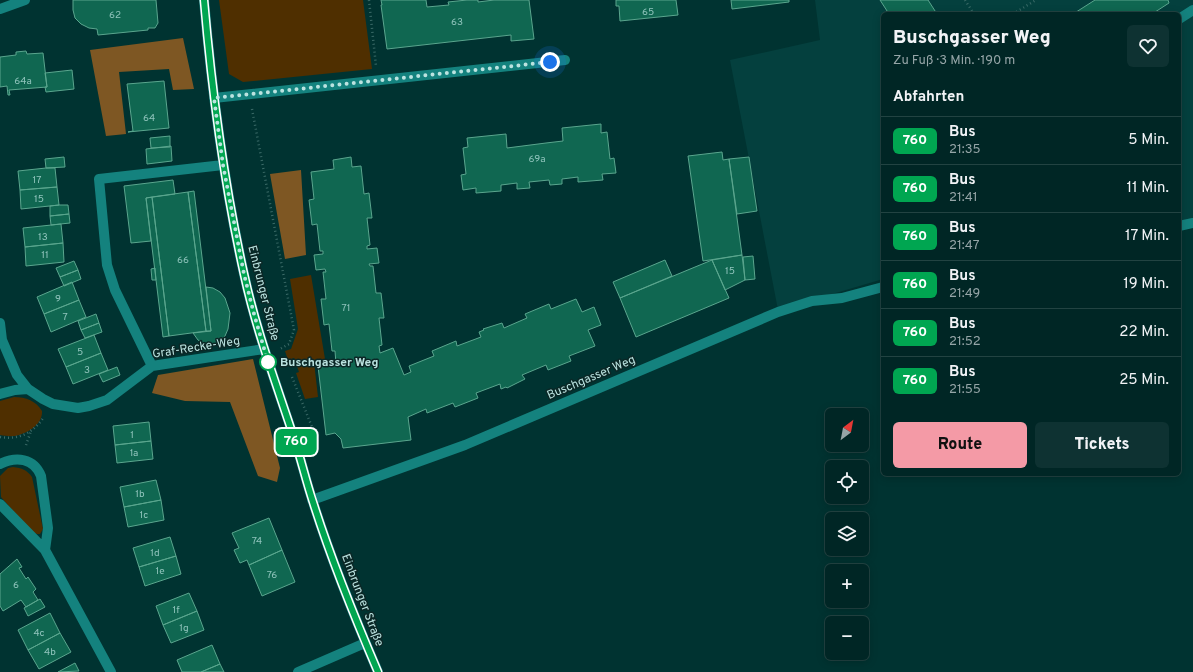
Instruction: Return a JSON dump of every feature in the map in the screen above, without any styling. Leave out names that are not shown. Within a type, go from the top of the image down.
[{"type":"street","points":[[0,9],[25,0]]},
{"type":"street","name":"Einbrunger Straße","points":[[204,0],[214,98],[223,165],[244,274],[264,349],[295,440],[312,500],[328,548],[365,643],[378,672]]},
{"type":"street","points":[[1181,18],[1193,10]]},
{"type":"street","points":[[214,98],[565,60]]},
{"type":"street","points":[[152,366],[115,290],[107,265],[99,178],[223,165]]},
{"type":"street","points":[[1181,226],[1193,223]]},
{"type":"street","name":"Buschgasser Weg","points":[[312,500],[465,445],[778,312],[812,301],[842,298],[881,288]]},
{"type":"street","name":"Graf-Recke-Weg","points":[[0,323],[1,343],[17,375],[28,389],[53,404],[78,408],[107,400],[152,366],[264,349]]},
{"type":"street","points":[[0,394],[15,390],[28,389]]},
{"type":"street","points":[[0,464],[21,459],[28,461],[39,470],[48,528],[45,550]]},
{"type":"street","points":[[0,504],[45,550],[111,672]]},
{"type":"street","points":[[298,672],[365,643]]},
{"type":"path","points":[[369,0],[378,80]]},
{"type":"path","points":[[965,0],[973,12]]},
{"type":"path","points":[[1016,12],[1036,0]]},
{"type":"path","points":[[250,94],[294,330],[289,344],[280,348],[283,355]]},
{"type":"path","points":[[292,376],[314,432],[295,440]]},
{"type":"path","points":[[0,437],[19,437],[27,433],[36,427],[53,404]]},
{"type":"shaded area","points":[[219,0],[363,0],[372,69],[243,82],[229,74]]},
{"type":"shaded area","points":[[815,0],[1193,0],[1193,222],[1181,225],[1181,12],[881,12],[881,280],[778,310],[730,60],[820,40]]},
{"type":"shaded area","points":[[183,38],[194,89],[173,90],[169,69],[119,72],[126,134],[106,136],[90,50]]},
{"type":"shaded area","points":[[301,170],[306,255],[285,259],[270,174]]},
{"type":"shaded area","points":[[311,275],[325,359],[314,362],[318,397],[305,399],[296,373],[299,372],[294,358],[288,360],[285,351],[291,349],[298,329],[290,279]]},
{"type":"shaded area","points":[[253,359],[280,468],[277,482],[258,476],[230,402],[185,401],[152,393],[158,375]]},
{"type":"shaded area","points":[[14,397],[27,399],[34,402],[42,411],[42,415],[35,426],[23,434],[17,436],[0,435],[0,401]]},
{"type":"shaded area","points":[[13,467],[24,470],[32,477],[43,529],[40,534],[31,531],[1,497],[0,476],[8,468]]},
{"type":"building","points":[[73,0],[156,0],[158,23],[155,28],[148,28],[148,30],[98,35],[97,29],[89,28],[81,24],[75,18]]},
{"type":"building","points":[[381,0],[426,0],[427,7],[449,5],[448,2],[467,0],[478,0],[478,2],[494,0],[529,0],[534,39],[511,41],[511,35],[387,49]]},
{"type":"building","points":[[616,0],[676,0],[678,15],[620,21],[619,6],[616,6]]},
{"type":"building","points":[[731,0],[789,0],[789,2],[732,9]]},
{"type":"building","points":[[880,0],[928,0],[936,12],[888,12]]},
{"type":"building","points":[[1095,0],[1168,0],[1169,3],[1155,12],[1076,12]]},
{"type":"building","points":[[26,51],[27,54],[43,53],[47,87],[9,90],[10,95],[8,95],[7,86],[0,87],[0,57],[16,55],[16,52]]},
{"type":"building","points":[[72,70],[74,89],[46,92],[45,87],[47,87],[45,73]]},
{"type":"building","points":[[164,81],[169,128],[128,132],[133,131],[127,84]]},
{"type":"building","points":[[601,124],[601,133],[607,132],[610,159],[614,158],[616,173],[602,174],[603,180],[578,182],[578,177],[562,179],[562,184],[550,185],[549,180],[529,182],[530,188],[517,189],[517,183],[501,185],[501,191],[476,193],[476,188],[463,190],[461,175],[466,174],[463,148],[468,147],[467,138],[506,134],[507,148],[563,141],[562,128]]},
{"type":"building","points":[[170,136],[170,147],[151,148],[150,138]]},
{"type":"building","points":[[171,146],[172,161],[147,164],[146,149]]},
{"type":"building","points":[[722,152],[723,160],[729,159],[742,255],[703,261],[688,156]]},
{"type":"building","points":[[64,157],[65,167],[46,168],[45,159]]},
{"type":"building","points":[[351,157],[352,167],[361,166],[364,194],[369,193],[372,218],[367,218],[370,245],[367,246],[367,249],[377,248],[379,263],[369,264],[370,266],[373,266],[376,293],[381,293],[384,318],[379,318],[382,345],[379,346],[380,353],[393,348],[404,375],[411,372],[409,366],[434,356],[432,351],[456,341],[457,346],[481,337],[479,332],[484,330],[483,329],[502,323],[504,328],[527,318],[525,314],[549,304],[551,309],[576,299],[582,312],[594,307],[601,325],[588,330],[595,346],[569,356],[571,361],[548,370],[546,365],[522,375],[525,379],[507,388],[501,389],[500,384],[476,393],[478,398],[455,407],[453,403],[427,413],[426,409],[408,417],[411,440],[343,448],[341,439],[335,433],[326,435],[318,366],[336,364],[335,351],[332,351],[329,324],[324,325],[321,299],[326,299],[323,272],[326,272],[325,269],[316,270],[314,255],[323,254],[323,251],[320,251],[317,224],[312,225],[309,200],[314,199],[311,172],[334,169],[333,160]]},
{"type":"building","points":[[749,157],[757,211],[737,214],[729,159]]},
{"type":"building","points":[[55,168],[57,187],[20,190],[18,171]]},
{"type":"building","points":[[173,180],[175,194],[146,198],[151,241],[131,243],[124,186]]},
{"type":"building","points":[[57,187],[59,205],[21,209],[20,190]]},
{"type":"building","points":[[194,191],[211,331],[206,331],[188,192]]},
{"type":"building","points":[[188,192],[206,331],[169,336],[152,197]]},
{"type":"building","points":[[152,197],[169,336],[163,337],[146,198]]},
{"type":"building","points":[[68,205],[69,214],[50,216],[50,206]]},
{"type":"building","points":[[69,214],[70,223],[51,225],[50,216]]},
{"type":"building","points":[[61,224],[63,243],[25,247],[23,228]]},
{"type":"building","points":[[63,243],[64,262],[26,266],[25,247]]},
{"type":"building","points":[[742,255],[745,280],[725,290],[712,260]]},
{"type":"building","points":[[753,256],[755,279],[745,280],[743,257]]},
{"type":"building","points":[[665,260],[672,276],[620,298],[613,282]]},
{"type":"building","points":[[712,260],[729,298],[636,337],[620,298]]},
{"type":"building","points":[[74,261],[78,270],[60,277],[56,268]]},
{"type":"building","points":[[155,268],[156,280],[152,280],[151,269]]},
{"type":"building","points":[[78,270],[81,279],[64,286],[60,277]]},
{"type":"building","points":[[72,282],[79,300],[44,314],[37,297]]},
{"type":"building","points":[[206,287],[213,288],[220,292],[225,298],[230,313],[228,329],[225,336],[220,342],[212,345],[204,344],[198,340],[193,333],[211,331]]},
{"type":"building","points":[[79,300],[86,317],[51,332],[44,314]]},
{"type":"building","points":[[96,314],[99,323],[81,330],[78,321]]},
{"type":"building","points":[[99,323],[102,332],[85,338],[81,330]]},
{"type":"building","points":[[94,335],[101,353],[66,367],[58,349]]},
{"type":"building","points":[[101,353],[108,370],[73,384],[66,367]]},
{"type":"building","points":[[117,367],[120,375],[103,382],[99,374]]},
{"type":"building","points":[[149,422],[151,441],[115,445],[113,426]]},
{"type":"building","points":[[151,441],[153,459],[117,463],[115,445]]},
{"type":"building","points":[[156,480],[161,500],[124,507],[120,487]]},
{"type":"building","points":[[161,500],[164,520],[128,527],[124,507]]},
{"type":"building","points":[[269,518],[282,550],[249,565],[247,560],[240,563],[234,550],[239,548],[232,533]]},
{"type":"building","points":[[170,537],[176,556],[139,567],[133,548]]},
{"type":"building","points":[[282,550],[295,582],[262,596],[249,565]]},
{"type":"building","points":[[176,556],[181,574],[145,586],[139,567]]},
{"type":"building","points":[[17,559],[22,567],[19,568],[26,579],[28,577],[36,589],[33,592],[38,600],[26,607],[21,600],[3,611],[0,606],[0,574]]},
{"type":"building","points":[[189,593],[197,611],[163,625],[156,606]]},
{"type":"building","points":[[40,599],[45,607],[28,616],[24,608]]},
{"type":"building","points":[[197,611],[204,630],[171,643],[163,625]]},
{"type":"building","points":[[50,613],[60,633],[28,650],[18,630]]},
{"type":"building","points":[[60,633],[71,652],[39,669],[28,650]]},
{"type":"building","points":[[212,645],[220,664],[201,672],[182,672],[177,660]]},
{"type":"building","points":[[75,663],[79,671],[58,672]]},
{"type":"building","points":[[220,664],[224,672],[201,672]]},
{"type":"bus line","name":"760","points":[[204,0],[214,98],[223,165],[244,274],[254,314],[328,548],[365,643],[378,672]]},
{"type":"place","name":"Buschgasser Weg","points":[[268,362]]},
{"type":"route","points":[[268,362],[269,363],[244,274],[223,165],[214,98],[550,62]]}]
